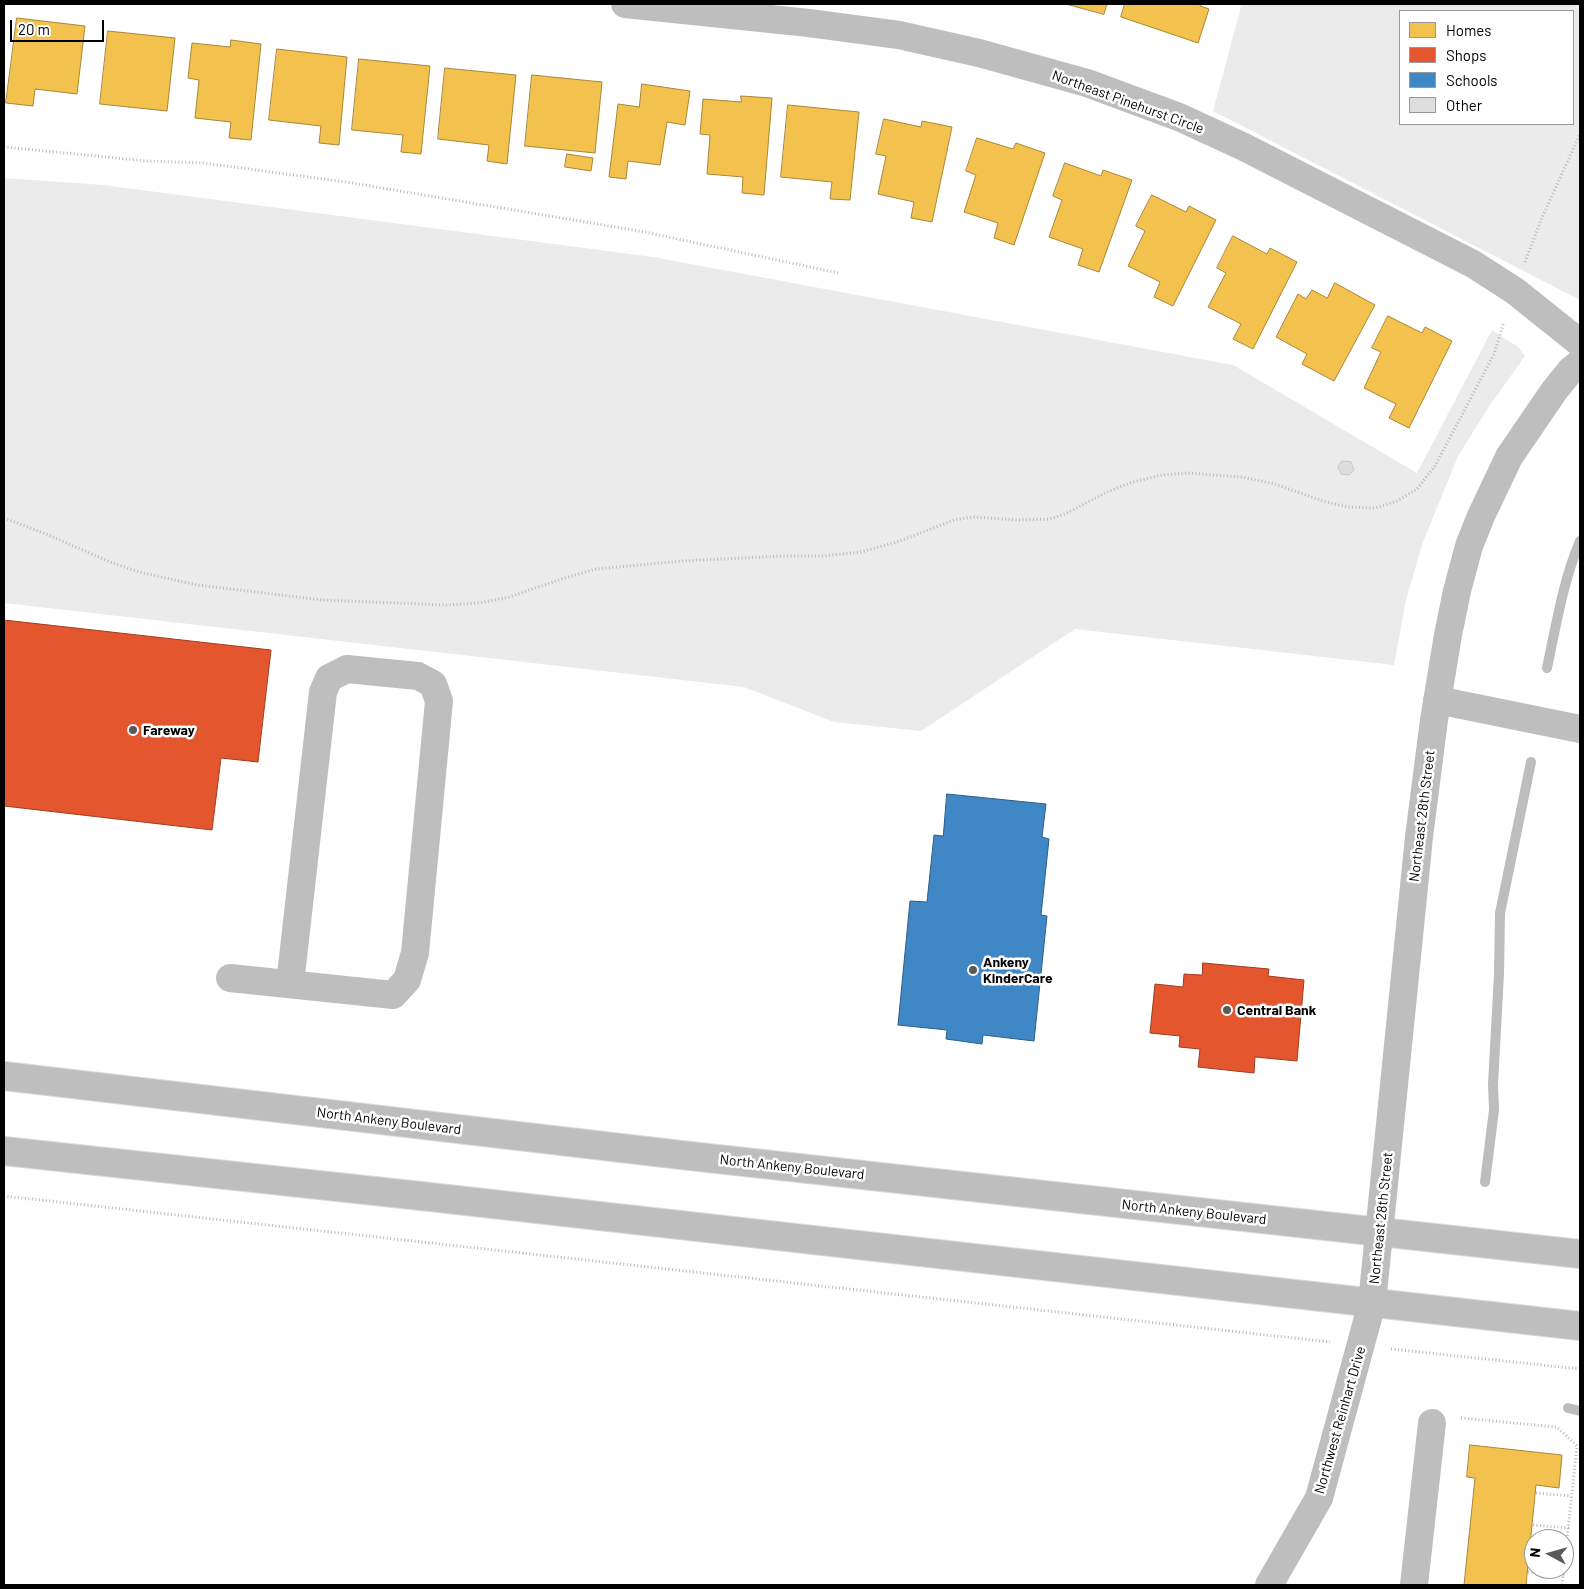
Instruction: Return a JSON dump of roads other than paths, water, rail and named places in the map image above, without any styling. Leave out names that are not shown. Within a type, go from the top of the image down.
[{"type":"main road","name":"Northeast Pinehurst Circle","points":[[625,4],[809,23],[899,35],[979,53],[1087,84],[1179,117],[1244,146],[1473,264],[1515,291],[1580,343]]},
{"type":"main road","name":"Northeast 28th Street","points":[[1372,1303],[1414,886],[1437,700],[1457,592],[1469,546],[1509,457],[1554,391],[1571,370],[1580,363]]},
{"type":"main road","points":[[230,978],[393,995],[406,980],[415,953],[439,701],[433,684],[418,676],[347,669],[329,678],[323,692],[290,984]]},
{"type":"main road","points":[[1437,700],[1580,728]]},
{"type":"main road","name":"North Ankeny Boulevard","points":[[4,1076],[680,1155],[1580,1254]]},
{"type":"main road","points":[[4,1151],[1580,1326]]},
{"type":"main road","name":"Northwest Reinhart Drive","points":[[1269,1585],[1319,1498],[1372,1303]]},
{"type":"main road","points":[[1414,1585],[1444,1420]]},
{"type":"waterway","points":[[1547,668],[1564,588],[1580,541]]},
{"type":"waterway","points":[[1485,1182],[1494,1110],[1493,1084],[1500,913],[1531,762]]},
{"type":"waterway","points":[[1568,1408],[1580,1411]]},
{"type":"place","name":"Fareway","points":[[133,730]]},
{"type":"place","name":"Ankeny KinderCare","points":[[973,970]]},
{"type":"place","name":"Central Bank","points":[[1227,1010]]}]
